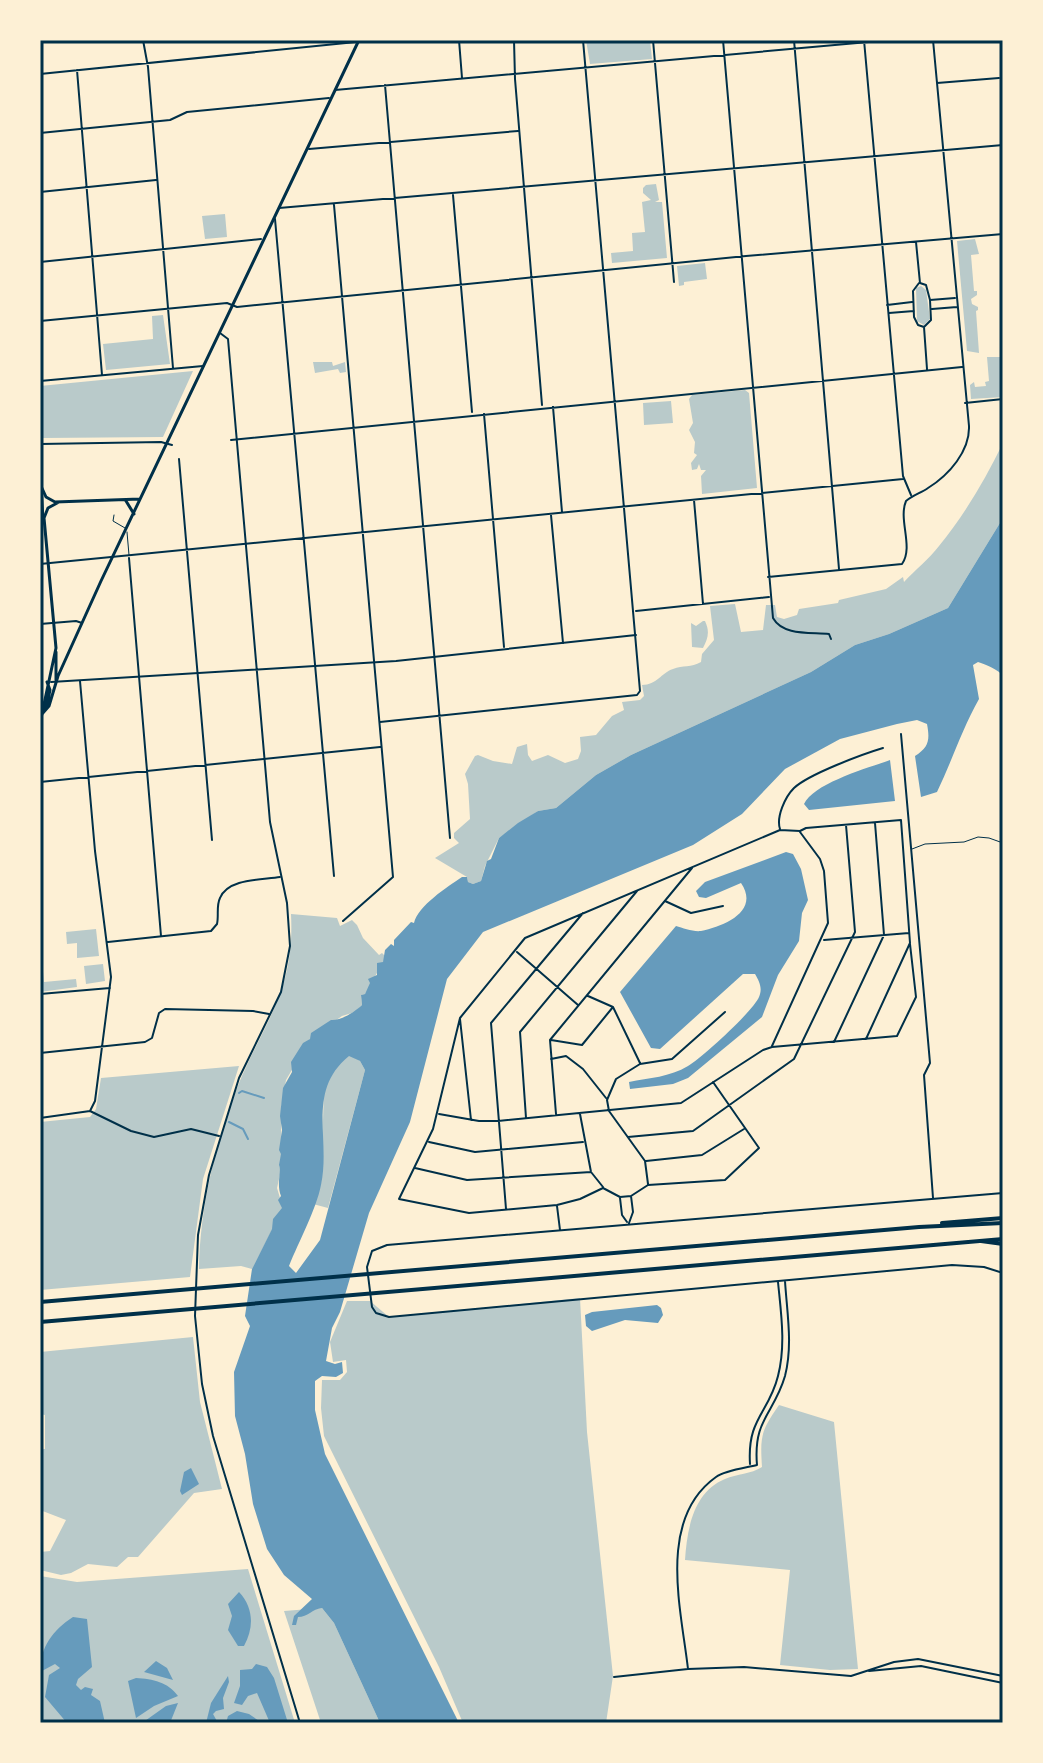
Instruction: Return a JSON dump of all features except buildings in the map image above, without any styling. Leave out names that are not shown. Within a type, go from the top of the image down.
[{"type":"highway","points":[[40,1302],[383,1275],[919,1227],[959,1220],[1003,1220]]},
{"type":"highway","points":[[40,1322],[975,1240],[1003,1241]]},
{"type":"main road","points":[[40,723],[82,623],[140,499],[170,444],[219,332],[358,41]]},
{"type":"main road","points":[[40,468],[40,503],[56,648],[56,682]]},
{"type":"main road","points":[[41,486],[47,498],[59,502],[140,499]]},
{"type":"main road","points":[[126,501],[134,514]]},
{"type":"main road","points":[[44,523],[47,510],[59,502]]},
{"type":"main road","points":[[44,712],[44,682],[56,648]]},
{"type":"street","points":[[143,40],[173,368]]},
{"type":"street","points":[[459,40],[462,78]]},
{"type":"street","points":[[514,40],[542,407]]},
{"type":"street","points":[[380,722],[639,694],[598,181],[583,40]]},
{"type":"street","points":[[653,40],[674,282]]},
{"type":"street","points":[[723,40],[773,618],[776,624],[792,630],[829,634],[831,639]]},
{"type":"street","points":[[794,40],[839,571]]},
{"type":"street","points":[[334,90],[891,40]]},
{"type":"street","points":[[768,577],[902,564],[906,557],[902,512],[906,501],[939,480],[965,448],[969,433],[933,40]]},
{"type":"street","points":[[40,74],[358,41]]},
{"type":"street","points":[[864,41],[903,479],[912,496]]},
{"type":"street","points":[[77,70],[102,375]]},
{"type":"street","points":[[937,83],[999,78]]},
{"type":"street","points":[[385,85],[450,838]]},
{"type":"street","points":[[40,133],[171,120],[187,112],[330,98]]},
{"type":"street","points":[[306,149],[519,131]]},
{"type":"street","points":[[278,208],[1003,145]]},
{"type":"street","points":[[40,192],[157,180]]},
{"type":"street","points":[[453,194],[472,414]]},
{"type":"street","points":[[334,205],[393,877],[343,921]]},
{"type":"street","points":[[275,214],[334,876]]},
{"type":"street","points":[[40,321],[227,303],[237,307],[284,303],[1003,234]]},
{"type":"street","points":[[40,262],[263,239]]},
{"type":"street","points":[[916,241],[920,283]]},
{"type":"street","points":[[920,283],[926,285],[931,309],[930,323],[924,327]]},
{"type":"street","points":[[920,283],[914,289],[913,302],[917,323],[924,327]]},
{"type":"street","points":[[930,300],[956,297]]},
{"type":"street","points":[[887,305],[913,302]]},
{"type":"street","points":[[931,309],[957,307]]},
{"type":"street","points":[[887,313],[914,311]]},
{"type":"street","points":[[924,327],[927,370]]},
{"type":"street","points":[[219,332],[228,339],[272,841],[289,918],[290,946],[284,982],[239,1078],[219,1136],[204,1200],[195,1316],[202,1384],[221,1466],[300,1723]]},
{"type":"street","points":[[40,381],[204,365]]},
{"type":"street","points":[[231,440],[962,367]]},
{"type":"street","points":[[965,403],[1003,399]]},
{"type":"street","points":[[553,406],[562,512]]},
{"type":"street","points":[[484,413],[504,649]]},
{"type":"street","points":[[40,444],[170,444]]},
{"type":"street","points":[[179,459],[212,840]]},
{"type":"street","points":[[40,564],[903,479]]},
{"type":"street","points":[[694,499],[703,604]]},
{"type":"street","points":[[551,513],[563,643]]},
{"type":"street","points":[[129,557],[161,936]]},
{"type":"street","points":[[634,611],[770,597]]},
{"type":"street","points":[[40,624],[82,623]]},
{"type":"street","points":[[44,682],[374,663],[636,635]]},
{"type":"street","points":[[80,680],[111,988],[95,1101],[90,1111]]},
{"type":"street","points":[[901,734],[930,1063],[924,1075],[933,1198]]},
{"type":"street","points":[[40,782],[382,747]]},
{"type":"street","points":[[780,830],[778,818],[794,788],[855,756],[883,748]]},
{"type":"street","points":[[437,1114],[498,1121],[681,1103],[772,1047],[897,1036],[916,997],[901,820],[800,831],[780,830],[525,938],[460,1018],[437,1114],[399,1199],[469,1213],[557,1205],[603,1188]]},
{"type":"street","points":[[834,1042],[884,935],[875,822]]},
{"type":"street","points":[[628,1137],[693,1131],[794,1059],[853,937],[855,924],[846,824]]},
{"type":"street","points":[[772,1047],[823,940],[828,923],[824,871],[820,859],[800,831]]},
{"type":"street","points":[[556,1115],[550,1040],[693,867]]},
{"type":"street","points":[[107,942],[211,931],[217,924],[219,899],[227,888],[244,882],[281,877]]},
{"type":"street","points":[[526,1118],[520,1032],[638,891]]},
{"type":"street","points":[[664,900],[691,913],[723,906]]},
{"type":"street","points":[[506,1209],[491,1023],[584,912]]},
{"type":"street","points":[[823,940],[910,933]]},
{"type":"street","points":[[866,1039],[910,943]]},
{"type":"street","points":[[516,951],[578,1005]]},
{"type":"street","points":[[40,994],[111,988]]},
{"type":"street","points":[[587,995],[613,1007],[640,1064]]},
{"type":"street","points":[[550,1040],[582,1045],[613,1007]]},
{"type":"street","points":[[40,1053],[138,1044],[153,1036],[159,1013],[169,1008],[219,1009],[270,1015]]},
{"type":"street","points":[[607,1100],[616,1079],[640,1064],[672,1059],[725,1012]]},
{"type":"street","points":[[460,1018],[471,1120]]},
{"type":"street","points":[[550,1059],[566,1056],[583,1069],[607,1100],[609,1111],[645,1161],[648,1185]]},
{"type":"street","points":[[580,1113],[591,1172],[603,1188],[620,1197],[631,1196],[648,1185],[725,1180],[759,1148],[713,1082]]},
{"type":"street","points":[[40,1118],[90,1111],[131,1131],[154,1137],[191,1129],[219,1136]]},
{"type":"street","points":[[645,1161],[702,1155],[744,1128]]},
{"type":"street","points":[[427,1142],[475,1152],[583,1142]]},
{"type":"street","points":[[414,1168],[467,1180],[591,1172]]},
{"type":"street","points":[[1003,1193],[387,1245],[372,1251],[368,1259],[368,1285],[372,1307],[376,1313],[389,1317],[952,1265],[984,1267],[1003,1273]]},
{"type":"street","points":[[628,1224],[633,1212],[631,1196]]},
{"type":"street","points":[[620,1197],[622,1215],[628,1224]]},
{"type":"street","points":[[557,1205],[560,1230]]},
{"type":"street","points":[[751,1466],[750,1441],[755,1422],[778,1378],[783,1351],[778,1280]]},
{"type":"street","points":[[688,1669],[677,1571],[681,1531],[693,1498],[718,1475],[757,1465],[758,1430],[784,1380],[789,1345],[784,1280]]},
{"type":"street","points":[[778,1378],[784,1380]]},
{"type":"street","points":[[867,1671],[894,1662],[918,1659],[1003,1676]]},
{"type":"street","points":[[614,1677],[744,1667],[838,1676],[921,1666],[1003,1683]]},
{"type":"lane","points":[[114,515],[113,521],[126,529],[129,557]]},
{"type":"lane","points":[[911,850],[925,844],[964,842],[978,837],[1003,843]]},
{"type":"shaded area","points":[[586,40],[650,40],[652,59],[590,64]]},
{"type":"shaded area","points":[[656,184],[659,200],[655,202],[662,202],[667,258],[612,263],[611,253],[633,251],[632,233],[645,232],[642,202],[651,200],[643,193],[643,188]]},
{"type":"shaded area","points":[[225,214],[227,237],[205,239],[202,216]]},
{"type":"shaded area","points":[[975,239],[979,254],[971,255],[977,295],[971,299],[972,304],[978,307],[979,353],[967,351],[957,241]]},
{"type":"shaded area","points":[[705,263],[707,279],[684,282],[679,286],[677,266]]},
{"type":"shaded area","points":[[921,286],[926,290],[930,319],[924,325],[917,321],[916,288]]},
{"type":"shaded area","points":[[163,315],[170,364],[106,370],[103,344],[153,339],[152,316]]},
{"type":"shaded area","points":[[987,357],[1000,357],[1003,397],[971,399],[970,385],[974,382],[975,387],[986,386],[985,382],[989,381]]},
{"type":"shaded area","points":[[313,362],[332,362],[333,366],[345,362],[346,372],[340,373],[338,369],[315,373]]},
{"type":"shaded area","points":[[193,371],[163,437],[43,438],[40,386]]},
{"type":"shaded area","points":[[745,390],[749,393],[757,488],[702,494],[701,476],[706,470],[701,470],[699,464],[697,469],[692,470],[691,463],[697,455],[689,430],[693,423],[689,399],[692,395]]},
{"type":"shaded area","points":[[671,401],[673,423],[644,425],[643,403]]},
{"type":"shaded area","points":[[1003,443],[1003,518],[948,608],[855,645],[811,672],[631,755],[596,775],[556,808],[538,811],[499,838],[481,881],[468,882],[467,877],[435,858],[459,843],[454,833],[470,819],[465,774],[475,756],[512,764],[517,747],[527,744],[532,761],[548,755],[565,763],[578,759],[580,737],[596,735],[612,716],[624,710],[622,702],[640,700],[644,696],[642,685],[673,669],[701,662],[702,654],[714,640],[710,606],[735,604],[741,632],[763,630],[766,605],[775,605],[777,617],[784,619],[797,615],[799,609],[838,603],[839,600],[886,589],[903,577],[904,582],[935,551],[957,522]]},
{"type":"shaded area","points":[[703,621],[708,632],[705,644],[703,648],[692,647],[691,623],[696,626]]},
{"type":"shaded area","points":[[291,914],[337,918],[340,926],[352,920],[363,938],[379,955],[382,953],[386,957],[365,994],[361,995],[362,1005],[310,1039],[286,1080],[281,1108],[281,1170],[277,1188],[283,1208],[252,1269],[241,1266],[199,1269],[202,1223],[216,1154],[237,1088],[283,986],[291,941]]},
{"type":"shaded area","points":[[96,929],[99,956],[77,958],[77,943],[67,944],[66,932]]},
{"type":"shaded area","points":[[40,941],[44,982],[76,979],[77,987],[40,992]]},
{"type":"shaded area","points":[[103,964],[105,981],[86,984],[84,966]]},
{"type":"shaded area","points":[[349,1055],[360,1061],[365,1070],[328,1208],[313,1204],[321,1184],[324,1088],[337,1065]]},
{"type":"shaded area","points":[[239,1066],[203,1179],[190,1277],[40,1290],[40,1122],[90,1117],[96,1109],[101,1078]]},
{"type":"shaded area","points":[[580,1298],[587,1432],[613,1676],[606,1723],[463,1723],[439,1667],[324,1436],[322,1380],[340,1380],[347,1372],[346,1360],[333,1362],[330,1342],[347,1301],[370,1301],[389,1317]]},
{"type":"shaded area","points":[[193,1337],[200,1402],[222,1489],[194,1493],[138,1557],[128,1557],[117,1567],[88,1564],[61,1575],[40,1570],[40,1552],[50,1551],[66,1520],[40,1510],[40,1449],[45,1449],[45,1415],[40,1414],[40,1352]]},
{"type":"shaded area","points":[[779,1405],[834,1422],[858,1669],[830,1670],[780,1665],[790,1570],[685,1560],[690,1525],[699,1502],[714,1485],[762,1467],[763,1434]]},
{"type":"shaded area","points":[[248,1569],[295,1723],[40,1723],[40,1576],[77,1582]]},
{"type":"shaded area","points":[[322,1608],[334,1623],[380,1723],[321,1723],[284,1611]]},
{"type":"water","points":[[1003,518],[1003,676],[981,663],[973,665],[979,699],[937,792],[921,797],[915,756],[927,743],[927,724],[917,720],[840,739],[785,769],[742,814],[693,845],[483,932],[447,979],[410,1122],[369,1213],[340,1312],[332,1328],[326,1361],[335,1364],[342,1362],[343,1373],[336,1377],[322,1376],[315,1381],[315,1410],[325,1454],[459,1723],[380,1723],[334,1623],[322,1608],[298,1617],[296,1625],[292,1625],[294,1616],[312,1599],[284,1575],[267,1549],[253,1504],[235,1416],[234,1372],[250,1326],[245,1316],[252,1269],[272,1229],[273,1219],[282,1208],[278,1200],[281,1196],[280,1116],[283,1088],[292,1072],[291,1062],[303,1043],[310,1039],[311,1033],[331,1020],[347,1016],[362,1005],[361,995],[365,994],[370,983],[368,979],[377,975],[377,963],[383,962],[385,950],[391,944],[394,946],[394,940],[411,922],[414,923],[427,904],[462,877],[467,877],[468,882],[473,884],[481,881],[499,838],[518,823],[538,811],[556,808],[596,775],[631,755],[811,672],[855,645],[948,608]],"holes":[[[349,1056],[360,1061],[365,1070],[320,1240],[296,1273],[289,1266],[321,1185],[324,1100],[328,1084]]]},
{"type":"water","points":[[890,760],[895,801],[809,810],[804,804],[810,796],[830,783]]},
{"type":"water","points":[[786,852],[793,854],[801,869],[808,900],[802,913],[799,941],[778,975],[762,1017],[688,1078],[673,1084],[630,1089],[629,1082],[674,1073],[695,1061],[748,1012],[759,997],[761,988],[755,974],[743,974],[660,1049],[651,1048],[620,992],[676,926],[695,931],[710,929],[729,921],[743,909],[746,893],[741,883],[706,898],[699,897],[696,891],[705,882]]},
{"type":"water","points":[[657,1305],[663,1315],[658,1323],[625,1320],[592,1331],[586,1326],[585,1315],[592,1312]]},
{"type":"water","points":[[191,1468],[199,1484],[182,1495],[184,1472]]},
{"type":"water","points":[[239,1592],[248,1605],[251,1618],[250,1632],[244,1646],[238,1646],[228,1630],[232,1616],[228,1604]]},
{"type":"water","points":[[73,1617],[87,1619],[92,1667],[78,1679],[76,1685],[81,1690],[85,1687],[93,1689],[91,1695],[100,1701],[105,1723],[67,1723],[45,1697],[49,1675],[60,1668],[55,1664],[40,1672],[42,1655],[54,1634]]},
{"type":"water","points":[[156,1661],[167,1668],[173,1680],[144,1672]]},
{"type":"water","points":[[256,1664],[267,1667],[274,1678],[288,1723],[270,1723],[257,1693],[248,1696],[242,1705],[234,1703],[240,1686],[240,1670],[252,1669]]},
{"type":"water","points":[[228,1676],[224,1709],[213,1714],[218,1723],[206,1723],[211,1703]]},
{"type":"water","points":[[136,1678],[160,1682],[178,1696],[136,1718],[128,1681]]},
{"type":"water","points":[[178,1703],[170,1723],[142,1723],[166,1706]]},
{"type":"water","points":[[237,1711],[249,1714],[262,1723],[226,1723],[228,1716]]},
{"type":"waterway","points":[[239,1093],[242,1091],[264,1098]]},
{"type":"waterway","points":[[229,1122],[243,1129],[248,1139]]}]
